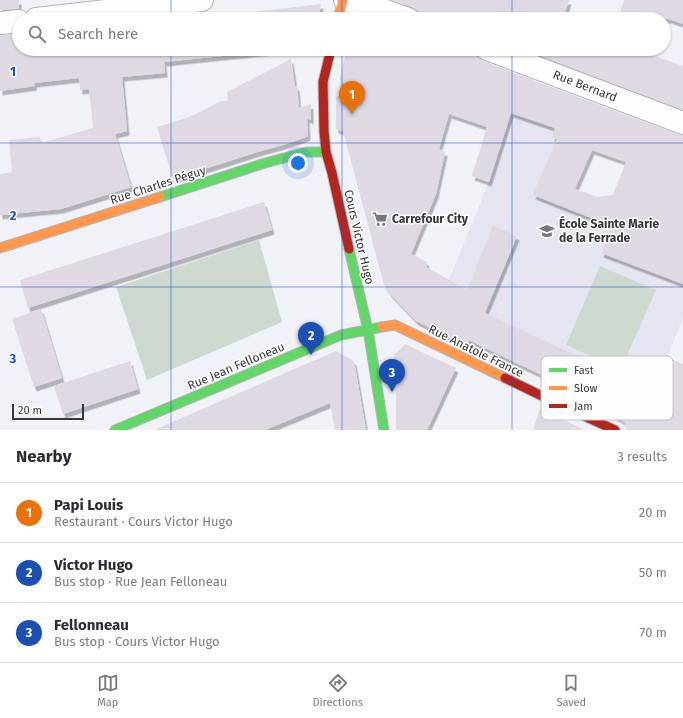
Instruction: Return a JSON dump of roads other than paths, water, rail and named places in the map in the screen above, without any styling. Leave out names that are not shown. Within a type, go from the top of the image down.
[{"type":"street","points":[[97,12],[202,0]]},
{"type":"street","points":[[340,12],[344,0],[389,12]]},
{"type":"street","points":[[0,23],[12,22]]},
{"type":"street","name":"Cours Victor Hugo","points":[[329,56],[323,82],[326,152],[368,330],[384,430]]},
{"type":"street","name":"Rue Bernard","points":[[506,56],[683,123]]},
{"type":"street","name":"Rue Charles Péguy","points":[[0,248],[265,163],[307,152],[326,152]]},
{"type":"street","name":"Rue Anatole France","points":[[368,330],[395,325],[541,396]]},
{"type":"street","name":"Rue Jean Felloneau","points":[[115,430],[341,335],[368,330]]},
{"type":"street","name":"Rue Anatole France","points":[[593,420],[615,430]]},
{"type":"place","name":"Papi Louis","points":[[352,114]]},
{"type":"place","name":"Carrefour City","points":[[380,219]]},
{"type":"place","name":"École Sainte Marie de la Ferrade","points":[[547,231]]},
{"type":"place","name":"Victor Hugo","points":[[311,355]]},
{"type":"place","name":"Fellonneau","points":[[392,392]]}]
